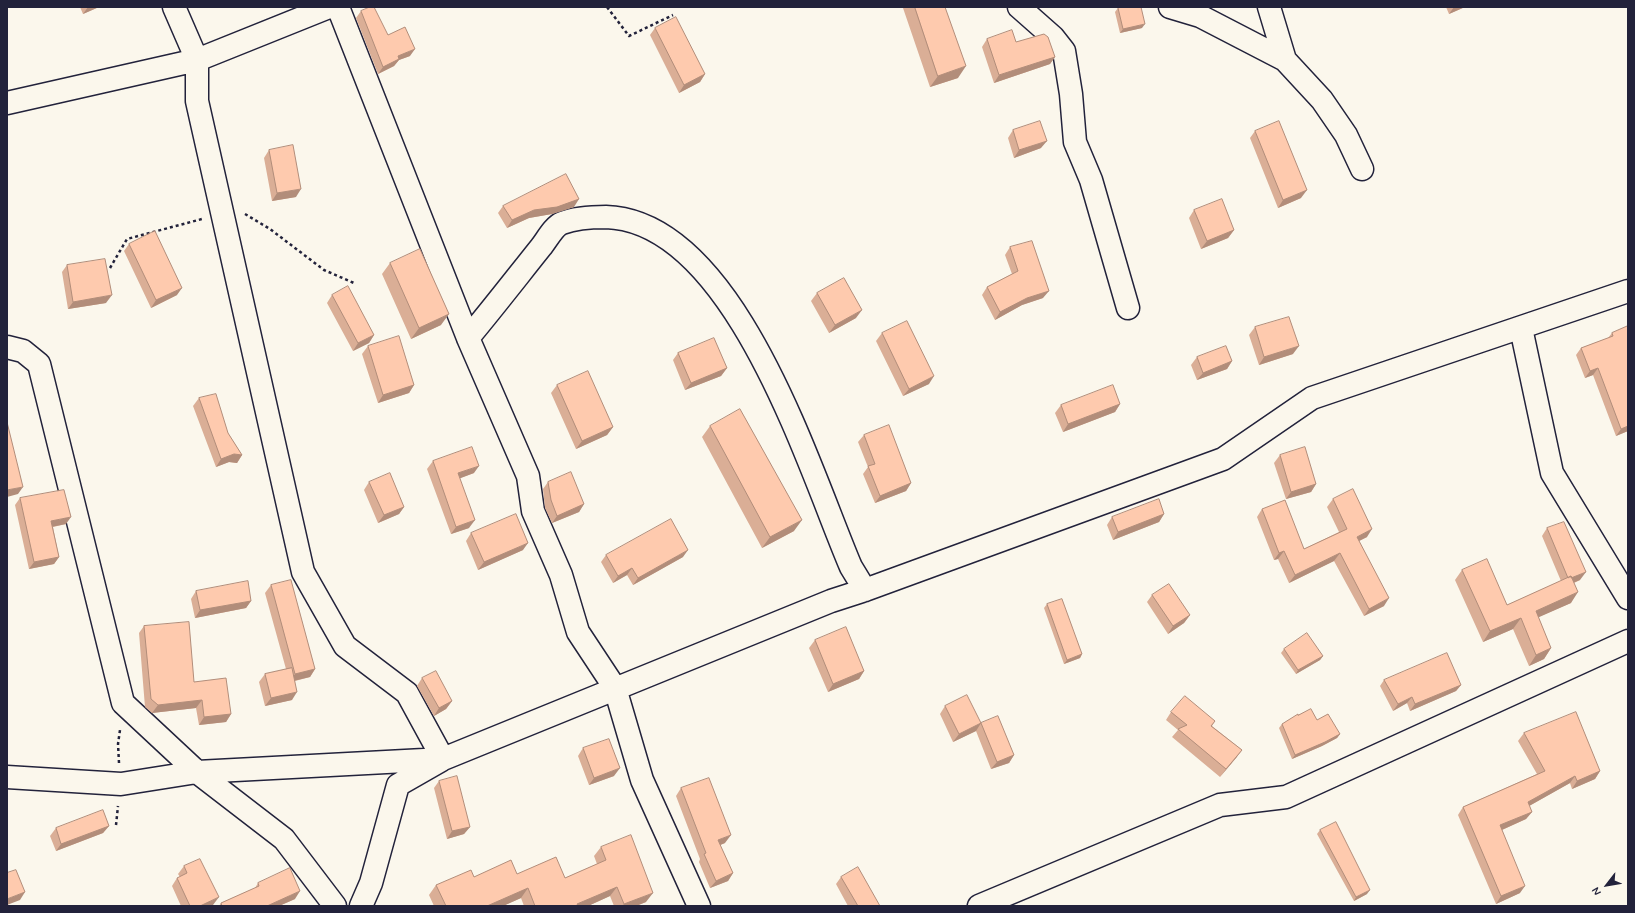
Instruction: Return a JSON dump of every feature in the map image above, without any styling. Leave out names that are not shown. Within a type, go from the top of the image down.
[{"type":"street","points":[[174,7],[197,60],[197,101],[302,572],[345,646],[407,693],[443,759]]},
{"type":"street","points":[[7,103],[197,60],[329,7]]},
{"type":"street","points":[[338,7],[468,338],[528,476],[533,512],[561,575],[578,632],[615,688],[642,780],[699,906]]},
{"type":"street","points":[[1019,7],[1053,37],[1064,51],[1071,94],[1075,142],[1091,180],[1128,308]]},
{"type":"street","points":[[1170,7],[1200,16],[1286,60],[1322,100],[1346,135],[1362,169]]},
{"type":"street","points":[[1269,7],[1286,60]]},
{"type":"street","points":[[468,338],[560,224],[590,217],[624,218],[658,232],[704,269],[728,302],[758,351],[784,401],[851,567],[866,590]]},
{"type":"street","points":[[361,906],[371,883],[398,785],[443,759],[831,601],[866,590],[1223,459],[1312,398],[1628,291]]},
{"type":"street","points":[[1521,328],[1552,473],[1628,598]]},
{"type":"street","points":[[7,347],[23,351],[39,364],[123,703],[197,772],[284,839],[335,906]]},
{"type":"street","points":[[979,906],[1220,805],[1286,797],[1628,641]]},
{"type":"street","points":[[7,777],[121,784],[197,772],[443,759]]},
{"type":"path","points":[[607,7],[629,36],[673,15]]},
{"type":"path","points":[[110,268],[127,239],[206,218],[218,198],[270,229],[324,270],[354,283]]},
{"type":"building","points":[[374,7],[388,35],[405,27],[415,49],[398,56],[399,59],[383,67],[361,11]]},
{"type":"building","points":[[915,7],[945,7],[966,66],[938,76]]},
{"type":"building","points":[[1141,7],[1145,24],[1123,29],[1118,8]]},
{"type":"building","points":[[676,17],[705,74],[684,85],[655,28]]},
{"type":"building","points":[[1012,30],[1016,42],[1044,34],[1048,37],[1055,57],[999,75],[987,39]]},
{"type":"building","points":[[1040,121],[1047,141],[1019,150],[1013,130]]},
{"type":"building","points":[[1279,121],[1307,190],[1283,200],[1255,131]]},
{"type":"building","points":[[293,145],[301,189],[277,193],[269,150]]},
{"type":"building","points":[[566,174],[579,199],[557,207],[534,210],[512,220],[503,206]]},
{"type":"building","points":[[1222,199],[1234,230],[1207,241],[1194,210]]},
{"type":"building","points":[[155,231],[182,288],[156,300],[129,244]]},
{"type":"building","points":[[1032,241],[1049,291],[1027,298],[1000,312],[987,287],[1018,271],[1010,247]]},
{"type":"building","points":[[420,249],[449,314],[419,328],[390,263]]},
{"type":"building","points":[[105,259],[112,295],[73,302],[67,265]]},
{"type":"building","points":[[844,278],[862,310],[835,325],[817,293]]},
{"type":"building","points":[[348,286],[374,335],[358,343],[332,295]]},
{"type":"building","points":[[1289,317],[1299,346],[1264,357],[1255,327]]},
{"type":"building","points":[[907,321],[934,376],[909,389],[882,333]]},
{"type":"building","points":[[1628,326],[1628,426],[1621,429],[1598,368],[1590,371],[1581,348],[1613,336],[1612,333]]},
{"type":"building","points":[[399,336],[414,385],[383,395],[368,346]]},
{"type":"building","points":[[714,338],[727,368],[691,383],[678,353]]},
{"type":"building","points":[[1226,346],[1232,361],[1203,373],[1197,357]]},
{"type":"building","points":[[588,371],[613,427],[582,441],[557,385]]},
{"type":"building","points":[[1113,385],[1120,404],[1068,424],[1061,405]]},
{"type":"building","points":[[216,394],[228,433],[242,455],[234,454],[221,459],[199,398]]},
{"type":"building","points":[[740,409],[802,520],[770,537],[710,426]]},
{"type":"building","points":[[7,422],[23,487],[7,490]]},
{"type":"building","points":[[889,425],[911,483],[880,496],[868,466],[875,464],[864,435]]},
{"type":"building","points":[[472,447],[479,466],[458,473],[475,520],[456,527],[433,461]]},
{"type":"building","points":[[1305,447],[1316,484],[1291,492],[1280,455]]},
{"type":"building","points":[[571,472],[584,504],[557,516],[551,500],[548,482]]},
{"type":"building","points":[[390,473],[404,507],[384,515],[369,482]]},
{"type":"building","points":[[1353,489],[1372,529],[1357,537],[1389,598],[1369,609],[1340,553],[1295,575],[1284,551],[1279,553],[1262,509],[1285,500],[1304,549],[1347,529],[1333,499]]},
{"type":"building","points":[[64,490],[71,517],[51,521],[59,557],[34,562],[20,498]]},
{"type":"building","points":[[1159,499],[1164,514],[1118,532],[1112,517]]},
{"type":"building","points":[[516,514],[528,543],[484,562],[471,533]]},
{"type":"building","points":[[671,519],[688,550],[638,578],[632,568],[618,576],[606,555]]},
{"type":"building","points":[[1564,522],[1586,572],[1571,578],[1571,576],[1568,578],[1547,528]]},
{"type":"building","points":[[1487,559],[1507,605],[1571,576],[1578,592],[1536,611],[1551,648],[1536,655],[1521,618],[1490,631],[1462,570]]},
{"type":"building","points":[[291,580],[315,669],[295,674],[271,585]]},
{"type":"building","points":[[248,581],[251,601],[200,610],[196,591]]},
{"type":"building","points":[[1169,584],[1190,615],[1173,626],[1152,595]]},
{"type":"building","points":[[1062,599],[1082,654],[1067,660],[1047,604]]},
{"type":"building","points":[[189,622],[194,682],[226,678],[231,714],[204,717],[202,700],[158,705],[151,699],[144,626]]},
{"type":"building","points":[[846,627],[864,671],[833,684],[815,640]]},
{"type":"building","points":[[1307,633],[1323,656],[1298,670],[1284,649]]},
{"type":"building","points":[[1447,653],[1461,685],[1415,704],[1412,697],[1398,704],[1384,680]]},
{"type":"building","points":[[292,668],[297,692],[271,698],[265,674]]},
{"type":"building","points":[[436,671],[452,701],[439,708],[422,678]]},
{"type":"building","points":[[967,695],[981,723],[959,734],[945,706]]},
{"type":"building","points":[[1185,696],[1215,721],[1211,726],[1242,750],[1226,769],[1178,729],[1187,725],[1171,712]]},
{"type":"building","points":[[1311,709],[1317,720],[1328,714],[1340,734],[1295,755],[1282,724],[1298,714]]},
{"type":"building","points":[[1576,712],[1600,771],[1577,781],[1575,776],[1528,802],[1532,812],[1500,825],[1525,886],[1501,896],[1463,807],[1545,771],[1524,733]]},
{"type":"building","points":[[998,716],[1014,755],[997,762],[981,723]]},
{"type":"building","points":[[609,739],[620,768],[594,778],[583,748]]},
{"type":"building","points":[[457,776],[470,827],[452,831],[439,781]]},
{"type":"building","points":[[709,778],[731,835],[718,840],[733,873],[716,881],[704,854],[706,853],[681,788]]},
{"type":"building","points":[[103,810],[109,826],[61,844],[56,828]]},
{"type":"building","points":[[1336,822],[1370,890],[1356,897],[1320,830]]},
{"type":"building","points":[[631,835],[653,893],[624,904],[617,887],[577,904],[578,906],[535,906],[528,888],[487,906],[446,906],[436,885],[471,870],[474,877],[511,860],[517,874],[556,857],[565,878],[606,860],[601,847]]},
{"type":"building","points":[[200,859],[219,897],[200,906],[190,906],[177,878],[187,873],[184,866]]},
{"type":"building","points":[[858,867],[880,906],[858,906],[841,877]]},
{"type":"building","points":[[290,868],[300,891],[267,906],[222,906],[221,903],[259,886],[258,883]]},
{"type":"building","points":[[16,870],[25,892],[7,899],[7,873]]}]
